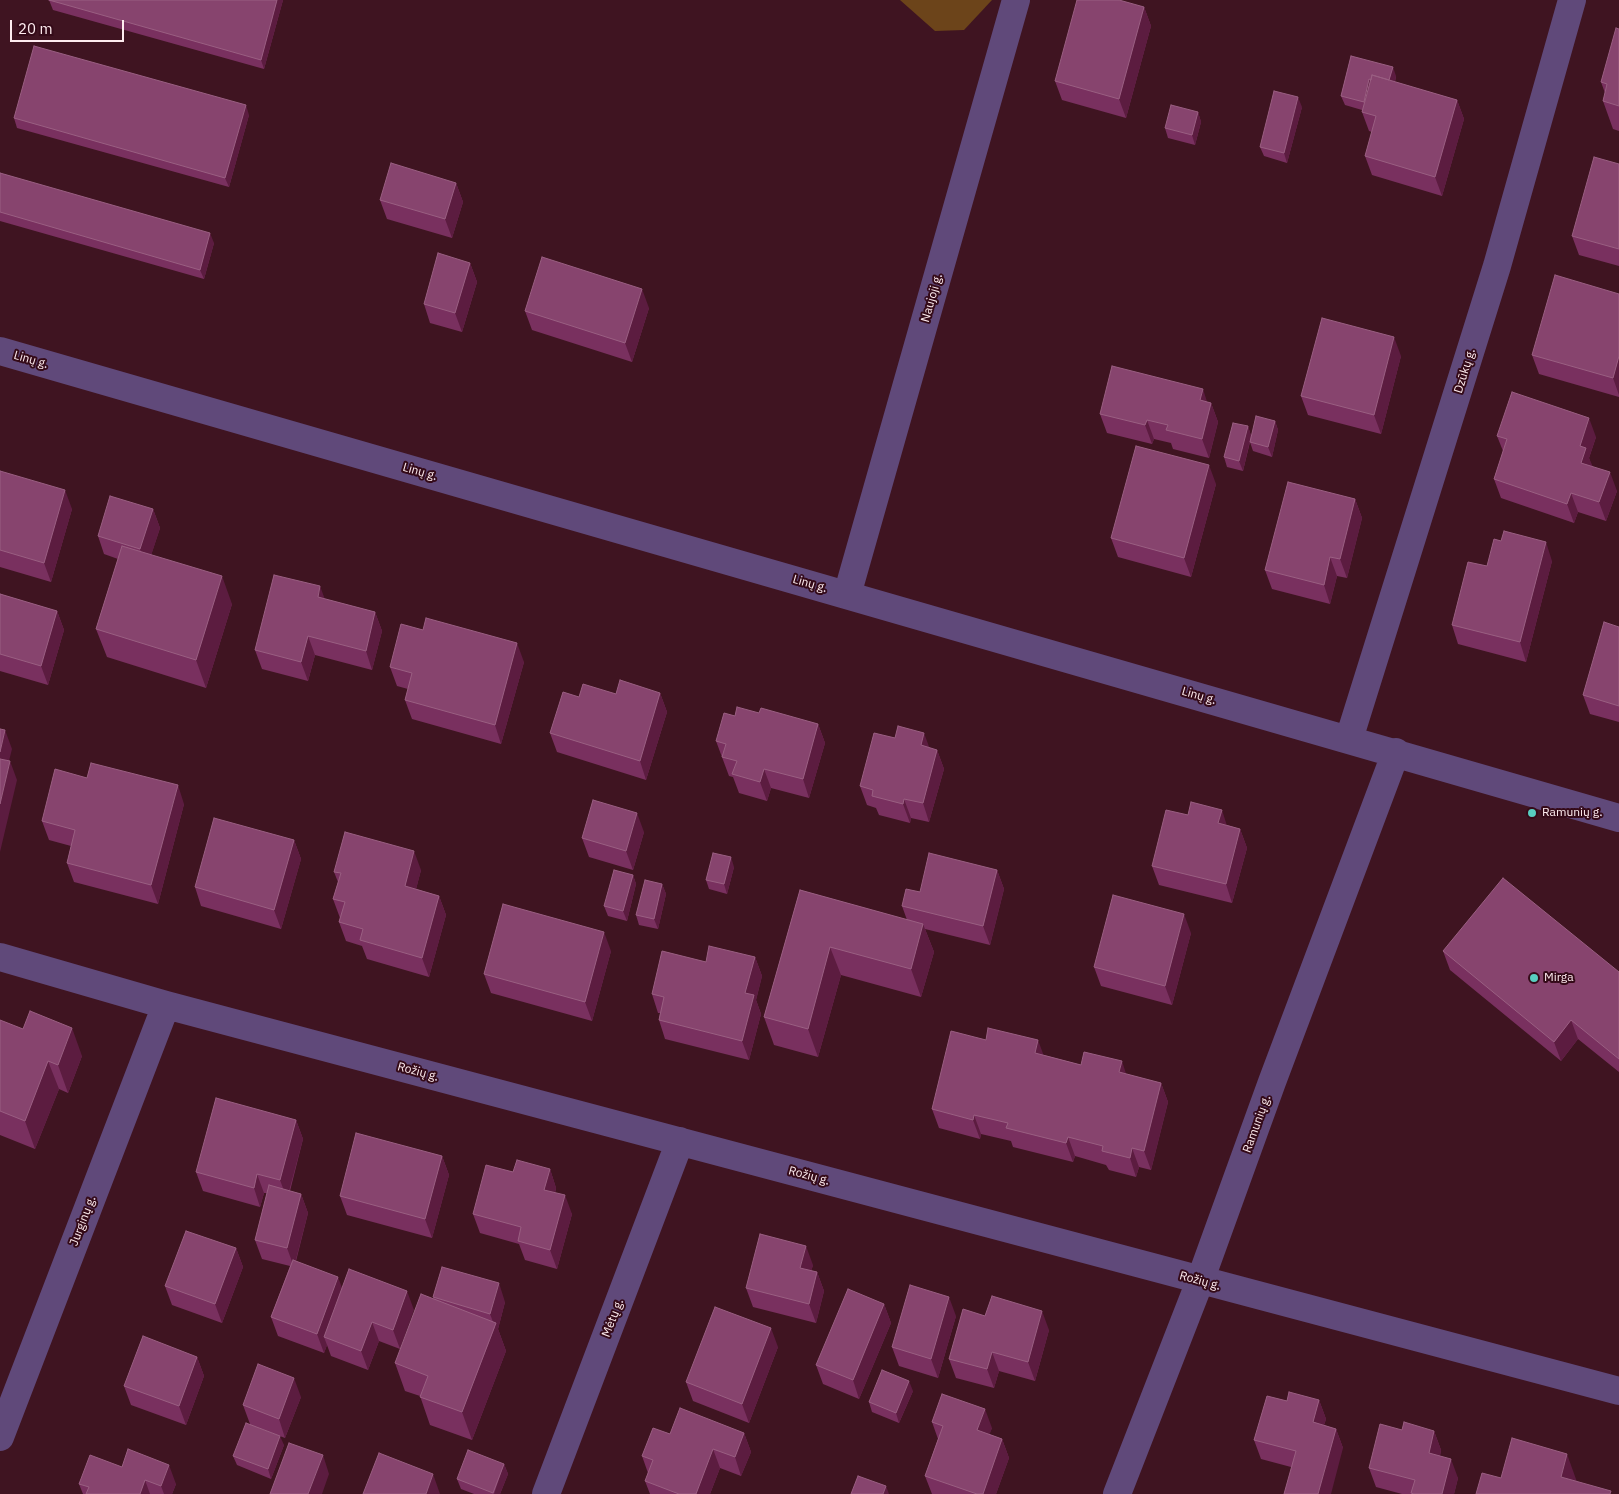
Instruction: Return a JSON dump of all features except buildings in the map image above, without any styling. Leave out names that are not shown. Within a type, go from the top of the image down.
[{"type":"street","name":"Naujoji g.","points":[[847,595],[1016,0]]},
{"type":"street","name":"Dzūkų g.","points":[[1349,739],[1497,266],[1572,0]]},
{"type":"street","name":"Linų g.","points":[[0,351],[1396,752],[1619,818]]},
{"type":"street","name":"Ramunių g.","points":[[1117,1494],[1200,1281],[1396,752]]},
{"type":"street","name":"Rožių g.","points":[[0,957],[166,1005],[1619,1392]]},
{"type":"street","name":"Jurginų g.","points":[[0,1436],[166,1005]]},
{"type":"street","name":"Mėtų g.","points":[[546,1494],[680,1141]]},
{"type":"shaded area","points":[[900,0],[992,0],[964,30],[935,31]]},
{"type":"place","name":"Ramunių g.","points":[[1532,813]]},
{"type":"place","name":"Mirga","points":[[1534,978]]}]
